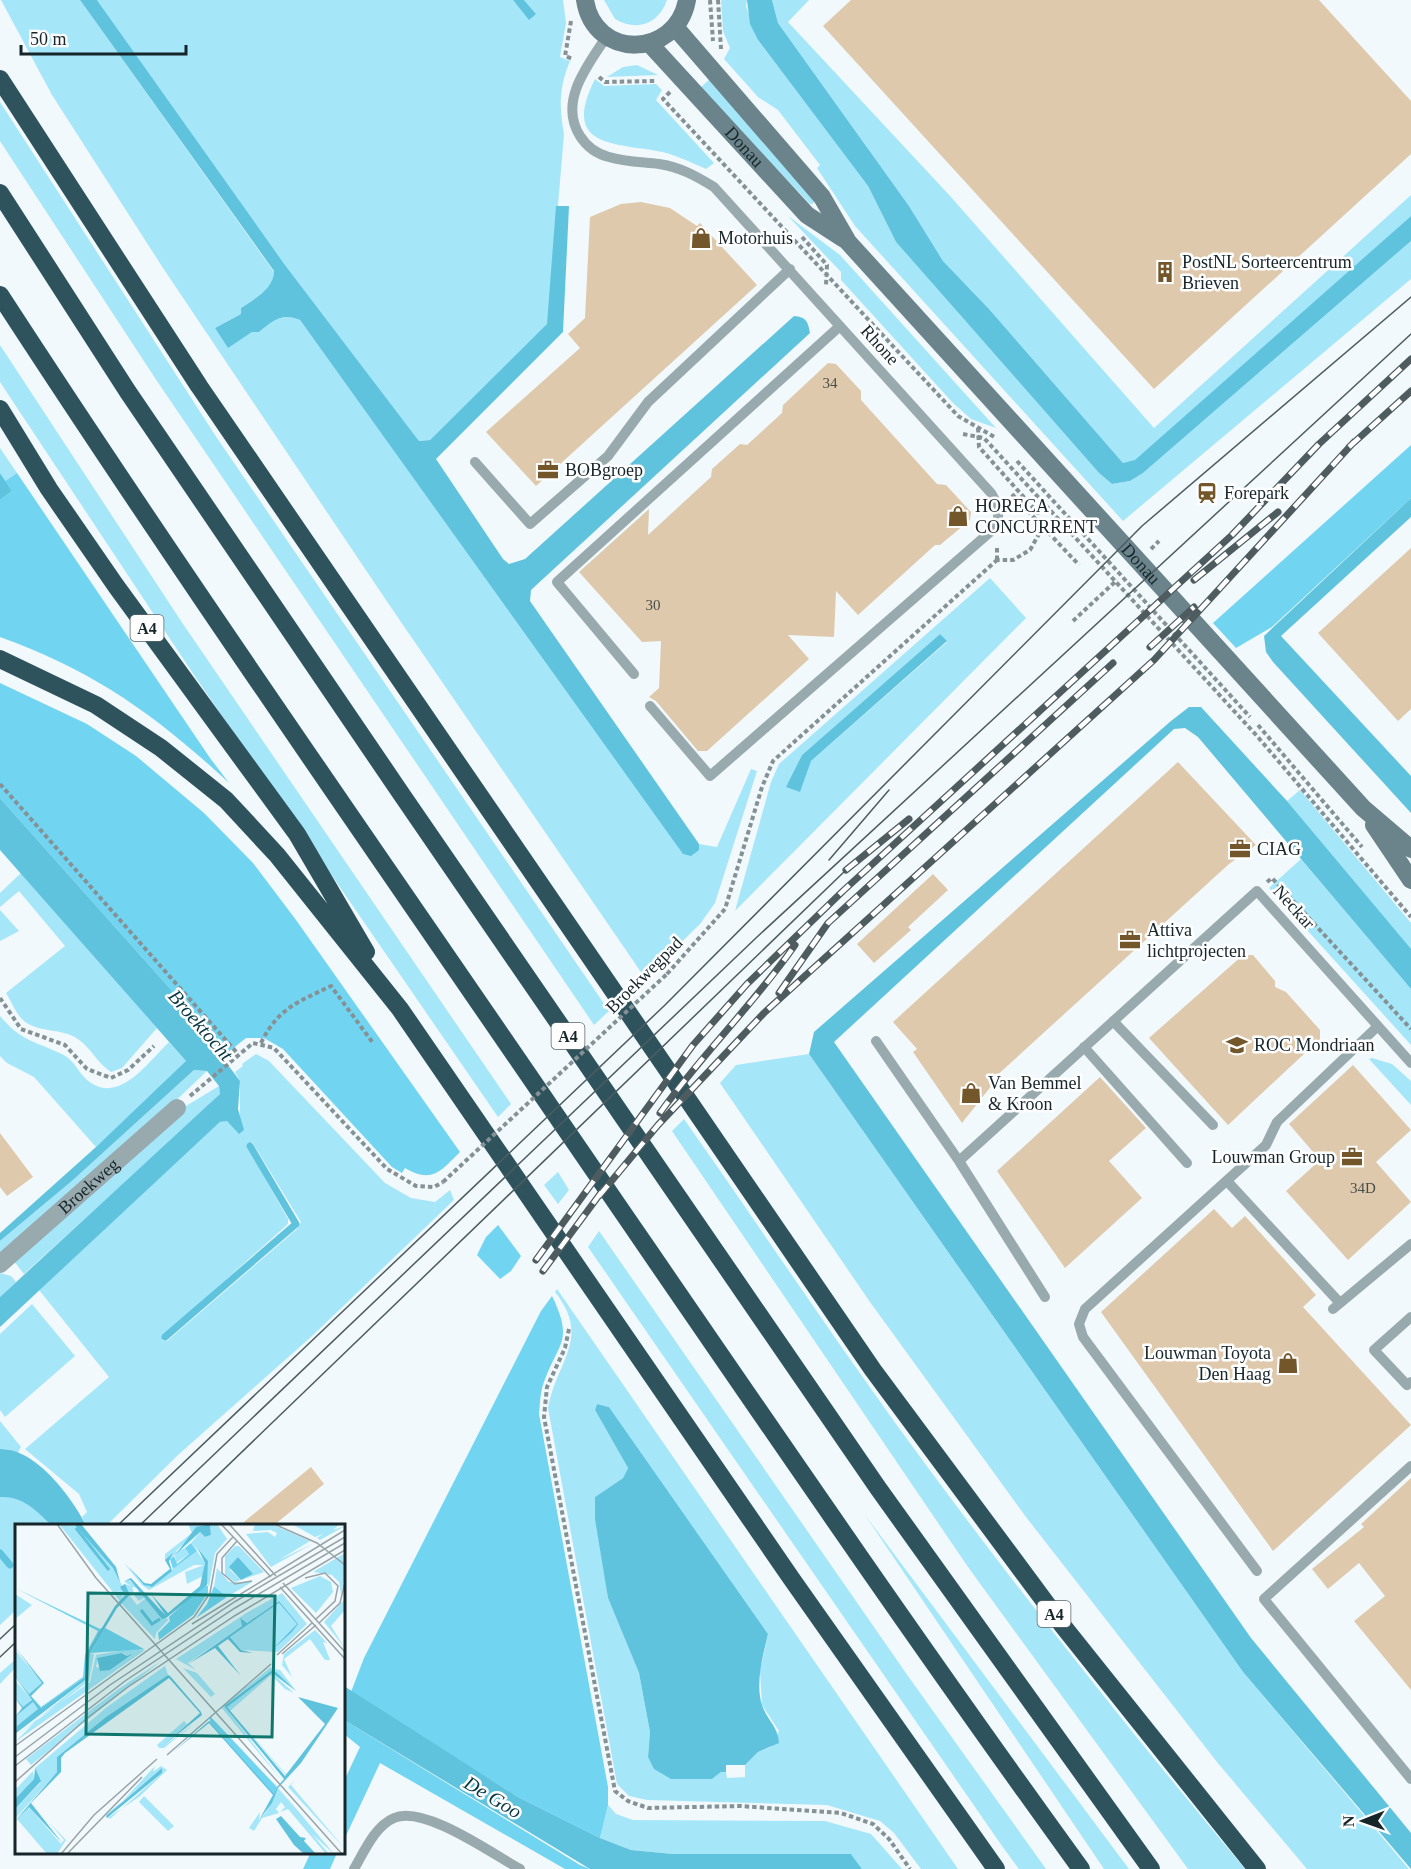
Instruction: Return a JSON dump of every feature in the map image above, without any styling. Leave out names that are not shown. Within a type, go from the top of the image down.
[{"type":"highway","name":"A4","points":[[0,79],[205,396],[873,1370],[1056,1617],[1257,1869]]},
{"type":"highway","name":"A4","points":[[0,193],[135,402],[408,805],[878,1488],[1151,1869]]},
{"type":"highway","points":[[0,295],[170,552],[712,1342],[924,1649],[1082,1869]]},
{"type":"highway","name":"A4","points":[[0,409],[49,489],[297,834],[400,1009],[791,1578],[996,1869]]},
{"type":"highway","name":"A4","points":[[0,660],[96,705],[161,748],[226,800],[277,855],[400,1009]]},
{"type":"main road","points":[[585,0],[591,20],[607,36],[623,44],[649,43],[663,37],[675,27],[687,0]]},
{"type":"main road","name":"Donau","points":[[675,27],[822,197],[848,242],[1363,808],[1411,849]]},
{"type":"main road","name":"Donau","points":[[649,43],[807,215],[848,242]]},
{"type":"main road","name":"Donau","points":[[1363,808],[1411,880]]},
{"type":"street","name":"Broekweg","points":[[0,1264],[177,1108]]},
{"type":"lane","name":"Rhone","points":[[607,36],[583,75],[574,96],[573,120],[582,139],[600,154],[662,165],[691,173],[714,187],[991,493],[999,507],[997,526],[710,776],[650,706]]},
{"type":"lane","points":[[475,462],[530,524],[608,456],[648,402],[790,269]]},
{"type":"lane","points":[[634,674],[557,582],[840,326]]},
{"type":"lane","name":"Neckar","points":[[959,1161],[1257,891],[1411,1063]]},
{"type":"lane","points":[[1113,1021],[1213,1125]]},
{"type":"lane","points":[[1257,1571],[1083,1337],[1079,1324],[1085,1309],[1266,1145],[1277,1122],[1378,1026]]},
{"type":"lane","points":[[876,1041],[959,1161],[1045,1297]]},
{"type":"lane","points":[[1084,1047],[1187,1163]]},
{"type":"lane","points":[[1227,1181],[1336,1306],[1411,1244]]},
{"type":"lane","points":[[1411,1317],[1374,1350],[1407,1386],[1411,1382]]},
{"type":"lane","points":[[1411,1466],[1264,1599],[1411,1779]]},
{"type":"lane","points":[[354,1869],[379,1830],[392,1819],[407,1814],[435,1822],[520,1869]]},
{"type":"path","points":[[710,0],[714,50]]},
{"type":"path","name":"Rhone","points":[[663,99],[958,416],[995,436],[1003,445]]},
{"type":"path","points":[[963,434],[984,438],[1257,736],[1411,917]]},
{"type":"path","name":"Donau","points":[[1011,454],[1257,724],[1363,848]]},
{"type":"path","points":[[1070,556],[1079,565]]},
{"type":"path","name":"Broekwegpad","points":[[261,1043],[274,1048],[387,1169],[416,1186],[434,1187],[443,1182],[667,974],[725,909],[762,787],[773,761],[997,560]]},
{"type":"path","points":[[1072,621],[1113,584]]},
{"type":"path","points":[[0,784],[238,1054]]},
{"type":"path","points":[[1257,891],[1272,878],[1411,1029]]},
{"type":"path","points":[[208,1080],[253,1043],[261,1043],[270,1024],[286,1008],[331,986],[373,1043]]},
{"type":"path","points":[[0,998],[21,1029],[65,1045],[87,1069],[111,1078],[128,1070],[154,1046]]},
{"type":"path","points":[[569,1329],[565,1348],[547,1387],[544,1417],[615,1791],[628,1801],[648,1808],[740,1806],[841,1814],[873,1824],[889,1839],[910,1869]]},
{"type":"shaded area","points":[[1,0],[80,0],[274,272],[271,284],[241,308],[241,314],[215,328],[228,347],[252,332],[259,332],[282,317],[300,320],[683,853],[699,850],[699,844],[717,847],[751,769],[757,771],[715,903],[700,924],[645,978],[388,603],[163,268],[52,95]]},
{"type":"shaded area","points":[[97,0],[513,0],[529,19],[536,14],[524,0],[563,0],[566,23],[560,57],[570,61],[561,97],[564,134],[548,324],[430,440],[419,441],[285,265]]},
{"type":"shaded area","points":[[604,0],[667,0],[659,15],[653,20],[631,25],[615,19]]},
{"type":"shaded area","points":[[721,0],[747,0],[746,6],[758,40],[868,186],[896,242],[1099,473],[1112,484],[1130,481],[1143,473],[1411,241],[1411,279],[1123,521],[855,226],[817,168],[820,165],[778,110],[758,97],[724,59],[730,48],[723,31]]},
{"type":"shaded area","points":[[772,0],[809,0],[788,22],[951,197],[1154,428],[1411,195],[1411,216],[1135,461],[1123,463],[989,309],[943,261],[909,206],[778,23]]},
{"type":"shaded area","points":[[637,65],[658,75],[607,77],[623,67]]},
{"type":"shaded area","points":[[595,79],[604,86],[656,84],[662,90],[656,100],[714,163],[706,169],[670,154],[622,146],[596,137],[587,129],[584,117],[586,101]]},
{"type":"shaded area","points":[[710,79],[815,200],[813,204],[810,204],[700,88]]},
{"type":"shaded area","points":[[0,102],[217,438],[609,1011],[594,1025],[157,381],[0,141]]},
{"type":"shaded area","points":[[788,216],[840,255],[996,428],[971,419],[953,403],[841,280],[841,272]]},
{"type":"shaded area","points":[[0,345],[183,624],[511,1104],[498,1117],[196,678],[0,382]]},
{"type":"shaded area","points":[[1411,445],[1411,498],[1272,627],[1236,648],[1213,623]]},
{"type":"shaded area","points":[[0,448],[17,473],[5,481],[0,473]]},
{"type":"shaded area","points":[[17,473],[229,783],[176,737],[122,697],[65,664],[0,637],[0,500],[12,491],[5,481]]},
{"type":"shaded area","points":[[990,578],[1026,618],[735,911],[771,782],[779,764]],"holes":[[[940,634],[947,642],[811,761],[787,787],[802,755]]]},
{"type":"shaded area","points":[[0,683],[87,724],[136,756],[204,813],[253,863],[460,1152],[447,1165],[429,1175],[414,1173],[405,1168],[402,1173],[392,1167],[283,1049],[264,1038],[246,1038],[222,1057],[215,1039],[0,798]]},
{"type":"shaded area","points":[[1300,790],[1411,923],[1411,950],[1287,801]]},
{"type":"shaded area","points":[[1301,859],[1411,989],[1411,1045],[1269,888]]},
{"type":"shaded area","points":[[21,873],[157,1028],[122,1068],[111,1072],[78,1039],[27,1023],[21,1018],[6,993],[65,946],[19,891],[0,907],[0,893]]},
{"type":"shaded area","points":[[0,910],[19,931],[0,941]]},
{"type":"shaded area","points":[[0,1016],[21,1036],[62,1054],[87,1080],[102,1088],[113,1088],[124,1084],[144,1068],[169,1042],[186,1061],[96,1147],[34,1077],[7,1063],[0,1056]]},
{"type":"shaded area","points":[[256,1054],[269,1061],[385,1183],[411,1198],[435,1202],[450,1190],[454,1200],[311,1337],[178,1455],[108,1524],[86,1524],[82,1517],[87,1512],[79,1494],[25,1449],[109,1377],[39,1290],[220,1122],[240,1118],[240,1081],[235,1072],[243,1066],[242,1064]],"holes":[[[252,1142],[301,1222],[297,1229],[167,1341],[163,1341],[163,1336],[288,1224],[288,1219],[246,1145]]]},
{"type":"shaded area","points":[[809,1054],[1243,1672],[1409,1869],[1307,1869],[1217,1762],[1026,1517],[870,1302],[720,1083],[736,1065]]},
{"type":"shaded area","points":[[1369,1059],[1392,1064],[1411,1081],[1411,1105]]},
{"type":"shaded area","points":[[194,1070],[207,1071],[150,1125],[0,1256],[0,1241],[73,1180]]},
{"type":"shaded area","points":[[219,1086],[220,1094],[205,1109],[24,1274],[13,1260],[186,1106]]},
{"type":"shaded area","points":[[684,1119],[842,1348],[980,1538],[1155,1760],[1245,1869],[1188,1869],[968,1567],[672,1131]]},
{"type":"shaded area","points":[[558,1172],[569,1190],[558,1204],[544,1185]]},
{"type":"shaded area","points":[[498,1225],[521,1256],[511,1271],[500,1279],[477,1255],[486,1237]]},
{"type":"shaded area","points":[[599,1231],[908,1676],[1046,1869],[1019,1869],[1002,1846],[588,1247]]},
{"type":"shaded area","points":[[0,1273],[11,1276],[16,1282],[0,1297]]},
{"type":"shaded area","points":[[557,1289],[958,1869],[921,1869],[894,1833],[880,1821],[827,1805],[647,1800],[629,1796],[617,1784],[548,1408],[571,1337],[571,1323],[566,1308],[555,1292]],"holes":[[[597,1404],[609,1407],[768,1634],[760,1671],[762,1705],[779,1731],[771,1747],[758,1752],[745,1765],[745,1777],[727,1778],[726,1772],[721,1772],[712,1779],[648,1757],[650,1732],[639,1673],[608,1598],[595,1497],[623,1478],[628,1468],[595,1410]]]},
{"type":"shaded area","points":[[552,1296],[559,1312],[563,1334],[543,1385],[539,1414],[608,1787],[608,1805],[600,1838],[518,1797],[351,1692],[364,1658],[541,1311]]},
{"type":"shaded area","points":[[32,1304],[75,1356],[5,1417],[0,1410],[0,1334]]},
{"type":"shaded area","points":[[0,1421],[21,1447],[17,1454],[8,1449],[0,1449]]},
{"type":"shaded area","points":[[13,1496],[35,1509],[50,1524],[15,1524],[15,1611],[0,1625],[0,1497]]},
{"type":"shaded area","points":[[865,1515],[1129,1869],[1104,1869]]},
{"type":"shaded area","points":[[15,1660],[15,1668],[0,1684],[0,1673]]},
{"type":"shaded area","points":[[345,1721],[590,1869],[565,1869],[380,1763],[345,1838],[345,1779],[360,1747],[345,1735]]},
{"type":"shaded area","points":[[608,1805],[616,1814],[633,1820],[825,1821],[871,1834],[902,1869],[862,1869],[851,1854],[673,1854],[631,1850],[600,1838]]},
{"type":"shaded area","points":[[310,1854],[337,1854],[330,1869],[303,1869]]},
{"type":"water","points":[[80,0],[97,0],[285,265],[419,441],[430,440],[547,324],[556,206],[569,206],[563,332],[436,459],[503,559],[509,564],[525,559],[794,316],[806,320],[810,333],[531,590],[530,601],[699,844],[699,850],[691,856],[683,854],[300,320],[282,317],[259,332],[252,332],[228,348],[215,328],[241,314],[241,308],[271,283],[274,271]]},
{"type":"water","points":[[513,0],[524,0],[536,14],[529,20]]},
{"type":"water","points":[[747,0],[772,0],[778,23],[909,206],[943,261],[989,309],[1123,463],[1135,460],[1411,216],[1411,241],[1143,473],[1130,481],[1112,484],[1099,473],[896,242],[868,186],[758,40],[750,24]]},
{"type":"water","points":[[0,473],[12,491],[0,500]]},
{"type":"water","points":[[1411,498],[1411,517],[1281,636],[1411,776],[1411,813],[1273,662],[1266,652],[1264,636]]},
{"type":"water","points":[[940,634],[947,641],[811,761],[800,792],[786,787],[802,755]]},
{"type":"water","points":[[1189,707],[1201,707],[1287,801],[1411,949],[1411,989],[1198,737],[1185,728],[1174,729],[834,1042],[1251,1638],[1411,1833],[1411,1869],[1243,1672],[809,1054],[814,1032]]},
{"type":"water","name":"Broektocht","points":[[0,798],[215,1039],[222,1057],[240,1081],[238,1109],[244,1130],[239,1134],[227,1121],[220,1122],[0,1327],[0,1297],[220,1094],[219,1086],[207,1071],[194,1070],[73,1180],[0,1241],[0,1233],[96,1147],[186,1061],[0,850]]},
{"type":"water","points":[[597,1404],[609,1407],[768,1634],[760,1670],[759,1688],[762,1705],[777,1732],[779,1743],[758,1752],[745,1765],[726,1765],[726,1772],[721,1772],[712,1779],[671,1779],[654,1769],[648,1757],[650,1732],[639,1673],[608,1598],[595,1519],[595,1497],[623,1478],[628,1468],[595,1410]]},
{"type":"water","points":[[0,1449],[13,1451],[39,1465],[62,1489],[85,1524],[50,1524],[22,1501],[0,1497]]},
{"type":"water","name":"De Goo","points":[[345,1687],[518,1797],[600,1838],[631,1850],[673,1854],[851,1854],[862,1869],[590,1869],[345,1721]]},
{"type":"building","name":"PostNL Sorteercentrum Brieven","points":[[851,0],[1319,0],[1411,101],[1411,154],[1154,389],[823,26]]},
{"type":"building","points":[[641,202],[670,208],[697,226],[700,223],[757,285],[536,486],[486,432],[580,348],[568,334],[585,318],[590,217],[621,204]]},
{"type":"building","points":[[828,363],[836,364],[861,391],[861,400],[937,484],[946,485],[971,512],[970,520],[940,545],[935,545],[858,615],[836,591],[834,637],[788,635],[809,659],[707,751],[698,751],[656,701],[649,697],[659,688],[661,641],[642,642],[579,572],[649,509],[648,535],[711,477],[712,469],[740,444],[747,445],[782,413],[783,405]]},
{"type":"building","points":[[1411,548],[1411,709],[1398,721],[1318,633]]},
{"type":"building","points":[[1178,762],[1256,845],[1229,864],[994,1078],[996,1080],[962,1123],[913,1052],[917,1049],[893,1022]]},
{"type":"building","points":[[933,874],[948,890],[908,927],[911,930],[874,963],[857,944]]},
{"type":"building","points":[[1243,955],[1253,955],[1275,981],[1275,987],[1286,992],[1320,1030],[1320,1039],[1228,1125],[1149,1038]]},
{"type":"building","points":[[1353,1065],[1411,1130],[1376,1162],[1411,1202],[1348,1260],[1286,1191],[1320,1160],[1289,1124]]},
{"type":"building","points":[[1100,1077],[1146,1128],[1109,1161],[1142,1198],[1065,1268],[997,1171]]},
{"type":"building","points":[[0,1133],[33,1177],[7,1196],[0,1187]]},
{"type":"building","points":[[1214,1209],[1232,1228],[1245,1216],[1316,1295],[1303,1307],[1411,1425],[1273,1551],[1101,1312]]},
{"type":"building","points":[[311,1467],[324,1484],[275,1524],[241,1524]]},
{"type":"building","points":[[1411,1478],[1411,1690],[1354,1621],[1385,1596],[1359,1563],[1328,1589],[1312,1569],[1364,1527],[1361,1524]]},
{"type":"waterway","points":[[165,1337],[296,1224],[250,1146]]},
{"type":"waterway","points":[[0,1553],[10,1565]]},
{"type":"tram line","points":[[119,1524],[665,1005],[1142,526],[1411,297]]},
{"type":"tram line","points":[[141,1524],[757,937],[1411,334]]},
{"type":"tram line","points":[[829,860],[889,790]]},
{"type":"tram line","points":[[167,1524],[846,870]]},
{"type":"tram line","points":[[0,1639],[15,1625]]},
{"type":"tram line","points":[[0,1657],[15,1643]]},
{"type":"railway","points":[[536,1260],[693,1045],[747,984],[843,891],[1232,535],[1319,444],[1411,359]]},
{"type":"railway","points":[[1349,447],[1411,391]]},
{"type":"railway","points":[[599,1196],[658,1125],[764,1013],[1154,660],[1354,442]]},
{"type":"railway","points":[[1194,580],[1278,512]]},
{"type":"railway","points":[[1150,647],[1194,607]]},
{"type":"railway","points":[[779,993],[828,923],[1113,663]]},
{"type":"railway","points":[[846,870],[909,819]]},
{"type":"railway","points":[[660,1113],[693,1070],[763,988],[795,945]]},
{"type":"railway","points":[[543,1271],[603,1190]]},
{"type":"place","name":"Motorhuis","points":[[701,238]]},
{"type":"place","name":"PostNL Sorteercentrum Brieven","points":[[1165,272]]},
{"type":"place","name":"BOBgroep","points":[[548,470]]},
{"type":"place","name":"Forepark","points":[[1207,493]]},
{"type":"place","name":"HORECA CONCURRENT","points":[[958,516]]},
{"type":"place","name":"CIAG","points":[[1240,849]]},
{"type":"place","name":"Attiva lichtprojecten","points":[[1130,940]]},
{"type":"place","name":"ROC Mondriaan","points":[[1237,1045]]},
{"type":"place","name":"Van Bemmel & Kroon","points":[[971,1093]]},
{"type":"place","name":"Louwman Group","points":[[1352,1157]]},
{"type":"place","name":"Louwman Toyota Den Haag","points":[[1288,1363]]}]
